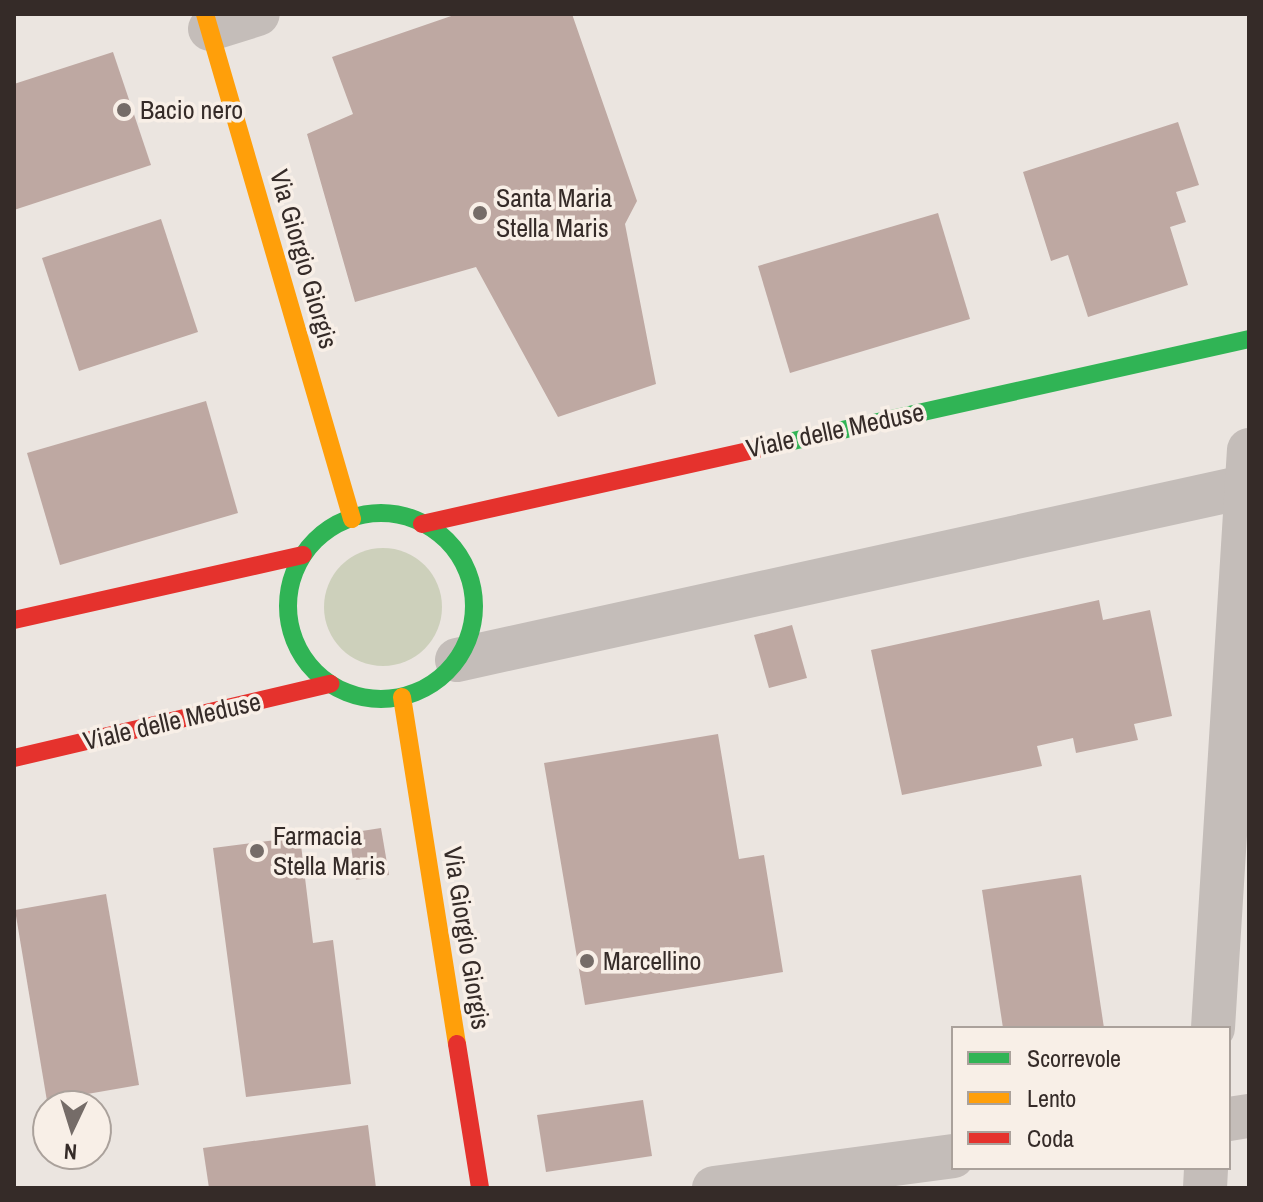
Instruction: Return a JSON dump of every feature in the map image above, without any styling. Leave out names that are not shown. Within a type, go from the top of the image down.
[{"type":"street","points":[[208,22],[258,14]]},
{"type":"street","name":"Via Giorgio Giorgis","points":[[208,22],[352,519]]},
{"type":"street","name":"Viale delle Meduse","points":[[422,524],[1249,339]]},
{"type":"street","points":[[457,660],[1246,468],[1213,1026]]},
{"type":"street","points":[[391,514],[422,524],[452,547],[472,588],[471,631],[457,660],[432,684],[402,697],[360,696],[330,684],[305,660],[291,629],[288,600],[303,555],[324,534],[352,519],[391,514]]},
{"type":"street","points":[[14,620],[303,555]]},
{"type":"street","name":"Viale delle Meduse","points":[[14,758],[330,684]]},
{"type":"street","name":"Via Giorgio Giorgis","points":[[402,697],[480,1188]]},
{"type":"street","points":[[714,1188],[951,1156]]},
{"type":"green space","points":[[383,548],[406,553],[425,565],[437,584],[442,607],[437,630],[425,649],[406,661],[383,666],[360,661],[341,649],[329,630],[324,607],[329,584],[341,565],[360,553]]},
{"type":"building","name":"Santa Maria Stella Maris","points":[[457,14],[572,14],[637,201],[625,224],[656,384],[558,417],[476,267],[355,302],[307,134],[353,114],[332,57]]},
{"type":"building","points":[[113,52],[151,165],[14,210],[14,84]]},
{"type":"building","points":[[1178,122],[1199,185],[1176,192],[1186,222],[1170,227],[1188,285],[1088,317],[1068,255],[1051,261],[1023,172]]},
{"type":"building","points":[[938,213],[970,319],[790,373],[758,266]]},
{"type":"building","points":[[161,219],[198,332],[79,371],[42,258]]},
{"type":"building","points":[[206,401],[238,513],[60,565],[27,453]]},
{"type":"building","points":[[1099,600],[1103,620],[1150,610],[1172,716],[1134,724],[1138,740],[1076,753],[1073,738],[1037,746],[1042,766],[902,795],[871,650]]},
{"type":"building","points":[[792,625],[807,678],[769,688],[754,635]]},
{"type":"building","points":[[718,734],[739,859],[764,855],[783,972],[585,1005],[544,763]]},
{"type":"building","points":[[381,828],[389,875],[356,880],[349,833]]},
{"type":"building","points":[[300,837],[313,943],[333,940],[351,1084],[246,1097],[213,848]]},
{"type":"building","points":[[1081,875],[1104,1026],[1003,1026],[982,890]]},
{"type":"building","points":[[106,894],[139,1085],[110,1090],[45,1090],[15,910]]},
{"type":"building","points":[[643,1100],[652,1156],[546,1172],[537,1115]]},
{"type":"building","points":[[368,1125],[376,1188],[209,1188],[203,1148]]},
{"type":"traffic: fast","points":[[775,445],[1249,339]]},
{"type":"traffic: fast","points":[[381,513],[416,521],[446,541],[466,571],[474,606],[466,641],[446,671],[416,691],[381,699],[346,691],[316,671],[296,641],[288,606],[296,571],[316,541],[346,521],[381,513]]},
{"type":"traffic: slow","points":[[205,14],[352,519]]},
{"type":"traffic: slow","points":[[402,697],[457,1044]]},
{"type":"traffic: jam","points":[[422,524],[775,445]]},
{"type":"traffic: jam","points":[[14,620],[303,555]]},
{"type":"traffic: jam","points":[[14,758],[330,684]]},
{"type":"traffic: jam","points":[[457,1044],[480,1188]]},
{"type":"place","name":"Bacio nero","points":[[124,110]]},
{"type":"place","name":"Santa Maria Stella Maris","points":[[480,213]]},
{"type":"place","name":"Farmacia Stella Maris","points":[[257,851]]},
{"type":"place","name":"Marcellino","points":[[587,961]]}]
